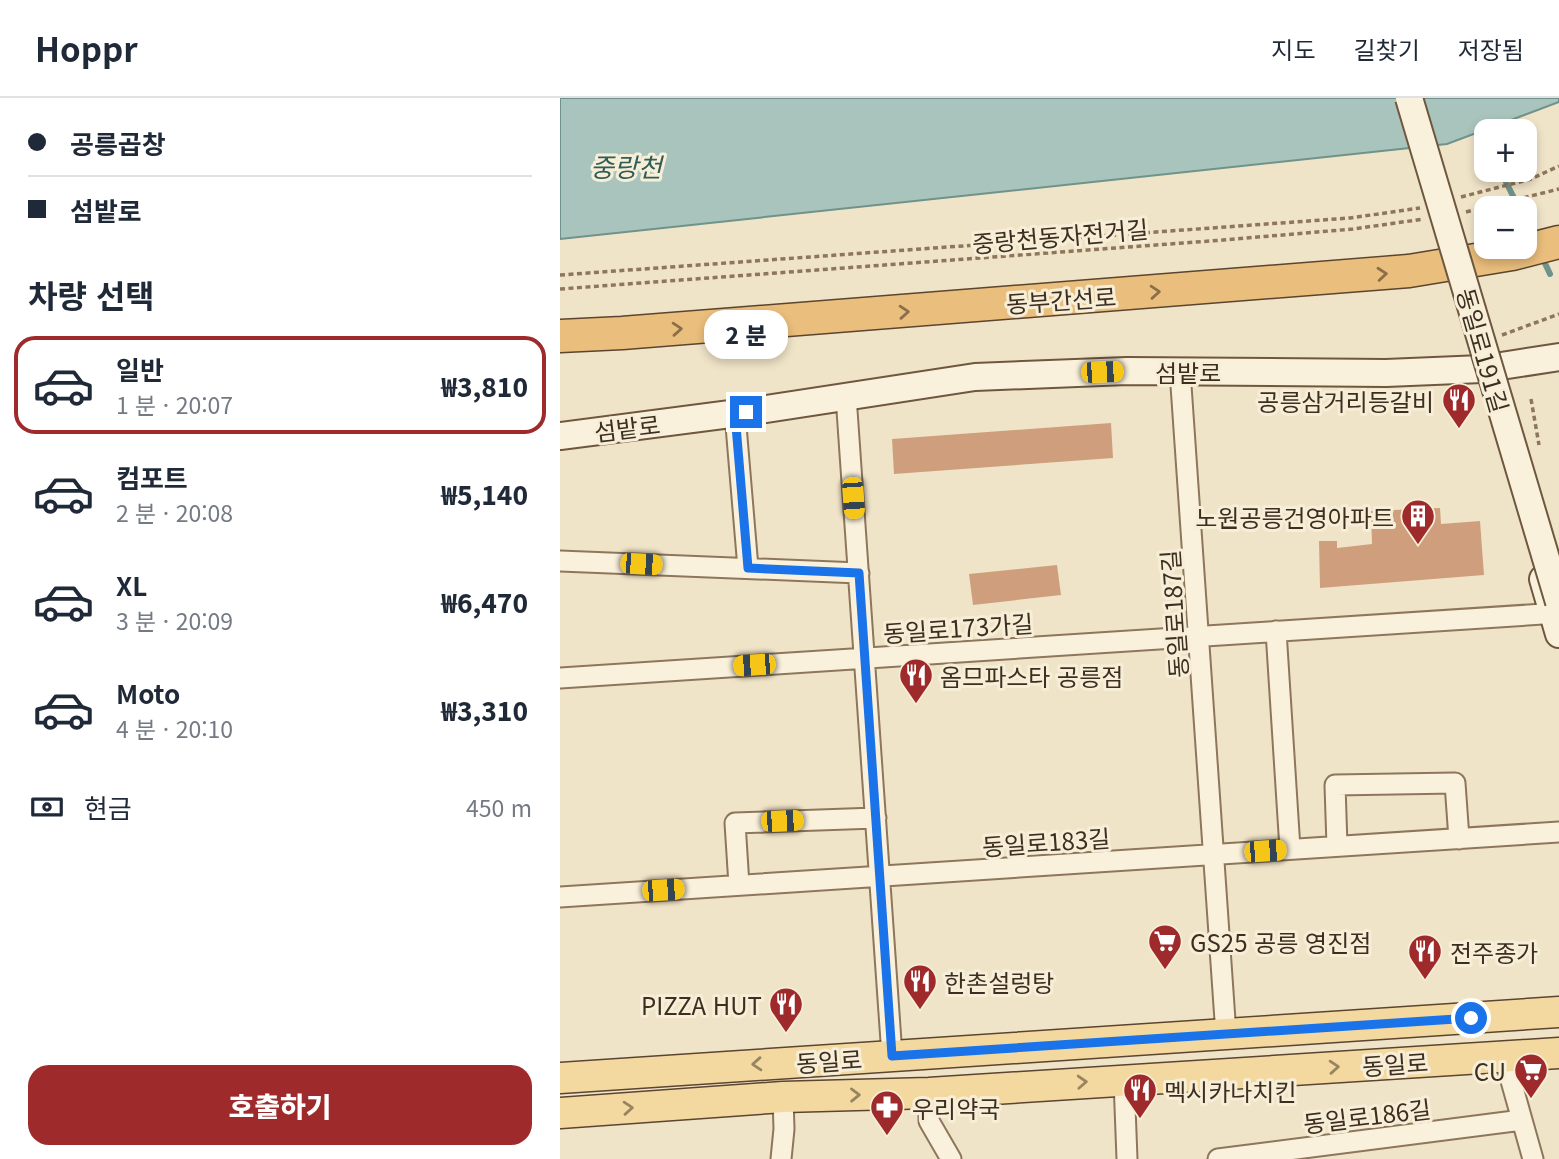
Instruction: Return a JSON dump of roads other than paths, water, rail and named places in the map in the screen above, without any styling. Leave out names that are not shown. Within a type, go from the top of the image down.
[{"type":"highway","name":"동부간선로","points":[[560,337],[1304,281],[1409,271],[1512,254],[1559,242]]},
{"type":"highway","points":[[560,344],[622,333]]},
{"type":"main road","name":"동일로191길","points":[[1409,98],[1558,616]]},
{"type":"main road","name":"섬밭로","points":[[560,436],[735,414],[975,377],[1180,371],[1385,373],[1491,368],[1559,357]]},
{"type":"main road","name":"동일로191길","points":[[1491,368],[1558,616]]},
{"type":"main road","name":"동일로191길","points":[[1491,368],[1559,565]]},
{"type":"main road","name":"동일로","points":[[560,1078],[1559,1012]]},
{"type":"main road","name":"동일로","points":[[560,1113],[783,1097],[929,1093],[1559,1053]]},
{"type":"street","name":"동일로187길","points":[[1180,371],[1226,1035]]},
{"type":"street","points":[[846,396],[892,1056]]},
{"type":"street","points":[[735,414],[748,568]]},
{"type":"street","points":[[560,561],[859,573]]},
{"type":"street","name":"동일로173가길","points":[[560,678],[1276,631],[1558,616]]},
{"type":"street","points":[[1276,631],[1290,849]]},
{"type":"street","points":[[1337,846],[1335,785],[1455,783],[1459,839]]},
{"type":"street","points":[[739,885],[735,823],[876,818]]},
{"type":"street","points":[[1214,854],[1559,832]]},
{"type":"street","name":"동일로183길","points":[[560,897],[1214,854]]},
{"type":"street","points":[[1504,1056],[1533,1159]]},
{"type":"street","points":[[1124,1080],[1127,1159]]},
{"type":"street","points":[[929,1093],[929,1121],[951,1159]]},
{"type":"street","points":[[781,1159],[783,1097]]},
{"type":"street","name":"동일로186길","points":[[1218,1159],[1522,1120]]},
{"type":"water","name":"중랑천","points":[[560,98],[1559,98],[1559,102],[1514,119],[1474,119],[1474,134],[1447,144],[560,239]]},
{"type":"waterway","points":[[1506,182],[1513,196]]},
{"type":"waterway","points":[[1542,257],[1550,274]]},
{"type":"place","name":"공릉삼거리등갈비","points":[[1459,430]]},
{"type":"place","name":"노원공릉건영아파트","points":[[1418,546]]},
{"type":"place","name":"옴므파스타 공릉점","points":[[916,705]]},
{"type":"place","name":"GS25 공릉 영진점","points":[[1165,971]]},
{"type":"place","name":"전주종가","points":[[1425,981]]},
{"type":"place","name":"한촌설렁탕","points":[[920,1011]]},
{"type":"place","name":"PIZZA HUT","points":[[786,1034]]},
{"type":"place","name":"CU","points":[[1531,1100]]},
{"type":"place","name":"멕시카나치킨","points":[[1140,1120]]},
{"type":"place","name":"우리약국","points":[[887,1137]]}]
